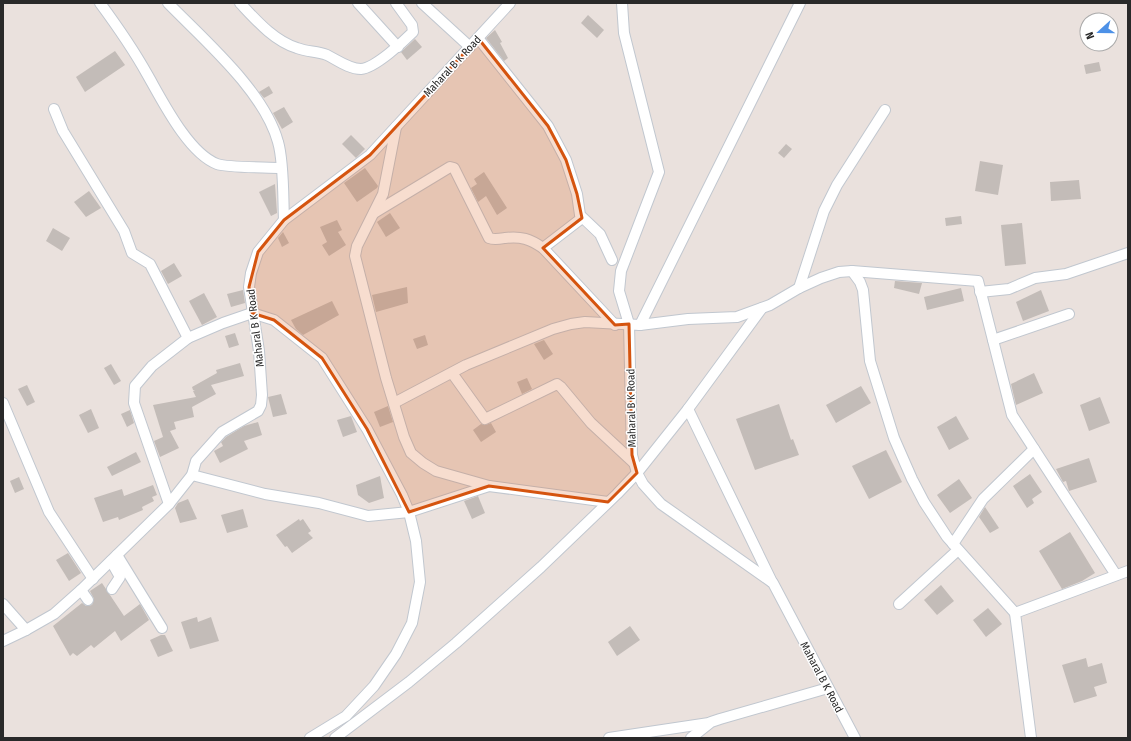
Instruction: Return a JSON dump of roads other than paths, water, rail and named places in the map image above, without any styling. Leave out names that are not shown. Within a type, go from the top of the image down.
[{"type":"street","points":[[100,3],[117,26],[147,74],[168,112],[196,149],[207,159],[218,165],[281,168]]},
{"type":"street","points":[[168,3],[244,81],[272,124],[279,143],[284,220]]},
{"type":"street","points":[[240,3],[273,35],[285,43],[298,49],[325,54],[353,68],[362,69],[368,67],[398,47],[413,32],[413,29],[396,3]]},
{"type":"street","points":[[358,3],[398,47]]},
{"type":"street","points":[[422,3],[470,47]]},
{"type":"street","name":"Maharal B K Road","points":[[622,3],[624,33],[659,172],[621,271],[620,291],[629,324],[633,462],[643,484],[661,504],[773,583],[855,738]]},
{"type":"street","points":[[640,325],[800,3]]},
{"type":"street","name":"Maharal B K Road","points":[[3,641],[54,614],[81,590],[169,504],[192,475],[196,461],[222,432],[258,411],[261,405],[259,351],[249,287],[251,273],[258,252],[284,220],[370,155],[470,47],[506,4]]},
{"type":"street","points":[[478,38],[548,126],[560,146],[577,194],[579,204],[578,211],[582,218],[600,234],[612,260]]},
{"type":"street","points":[[54,109],[63,131],[124,231],[132,254],[150,264],[188,338]]},
{"type":"street","points":[[799,288],[824,211],[838,185],[885,110]]},
{"type":"street","points":[[396,126],[388,177],[383,194],[357,246],[355,256],[394,403],[404,437],[411,453],[436,471],[489,486],[608,502]]},
{"type":"street","points":[[373,214],[452,167],[456,171],[489,238],[493,239],[518,236],[532,240],[543,248],[615,325]]},
{"type":"street","points":[[543,248],[582,218]]},
{"type":"street","points":[[980,292],[1009,289],[1035,278],[1066,274],[1128,253]]},
{"type":"street","points":[[852,271],[860,282],[863,290],[870,361],[894,438],[924,502],[956,547],[1015,613],[1031,738]]},
{"type":"street","points":[[394,403],[466,365],[553,329],[571,324],[585,322],[615,325],[640,325],[688,319],[738,317],[762,308],[799,288],[839,272],[852,271],[978,281],[1012,415],[1116,575]]},
{"type":"street","points":[[335,738],[409,682],[456,643],[541,567],[637,473],[688,409],[762,308]]},
{"type":"street","points":[[169,504],[134,404],[136,386],[152,366],[188,338],[223,323],[252,313],[274,320],[322,358],[367,429],[410,512],[416,541],[420,582],[412,623],[396,654],[374,686],[346,716],[310,738]]},
{"type":"street","points":[[993,340],[1069,314]]},
{"type":"street","points":[[452,373],[485,419],[557,384],[591,423],[633,462]]},
{"type":"street","points":[[3,403],[49,512],[93,579]]},
{"type":"street","points":[[688,409],[773,583]]},
{"type":"street","points":[[898,604],[956,547],[983,499],[1034,449]]},
{"type":"street","points":[[192,475],[265,494],[319,503],[368,516],[410,512],[489,486]]},
{"type":"street","points":[[112,590],[120,577],[114,558]]},
{"type":"street","points":[[114,558],[162,628]]},
{"type":"street","points":[[1015,613],[1128,571]]},
{"type":"street","points":[[81,590],[88,600]]},
{"type":"street","points":[[3,604],[26,630]]},
{"type":"street","points":[[609,738],[711,722],[828,688]]},
{"type":"street","points":[[691,738],[711,722]]}]
